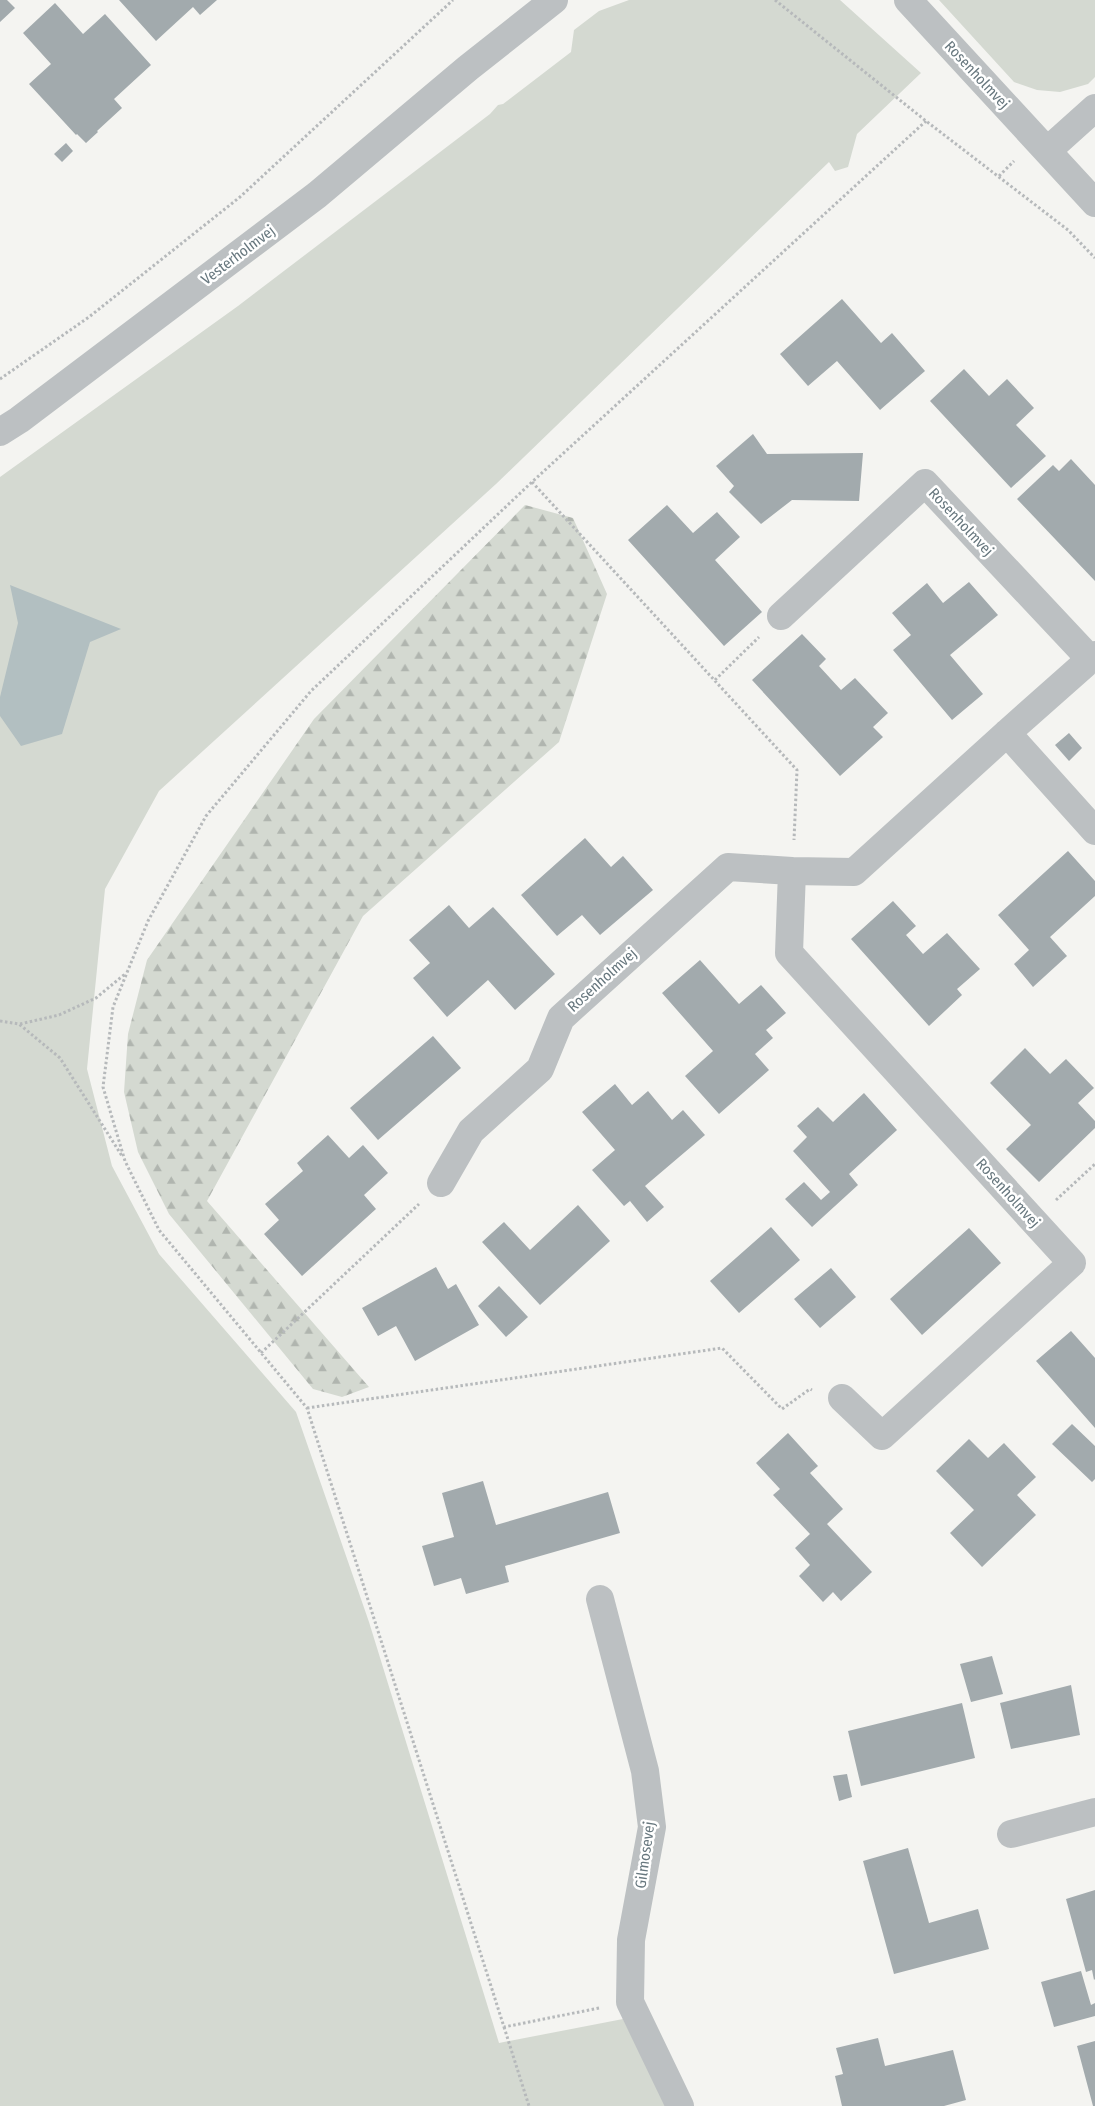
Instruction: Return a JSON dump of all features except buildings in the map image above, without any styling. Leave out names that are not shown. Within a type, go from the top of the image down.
[{"type":"street","name":"Vesterholmvej","points":[[468,68],[539,0]]},
{"type":"street","name":"Vesterholmvej","points":[[0,432],[35,408],[317,195],[468,68],[554,0]]},
{"type":"street","name":"Rosenholmvej","points":[[908,0],[1095,203]]},
{"type":"street","points":[[1047,151],[1095,108]]},
{"type":"street","name":"Rosenholmvej","points":[[442,1183],[471,1131],[540,1069],[561,1018],[728,867],[854,872],[1093,658],[925,483],[781,616]]},
{"type":"street","points":[[1007,733],[1095,831]]},
{"type":"street","name":"Rosenholmvej","points":[[792,871],[789,953],[1072,1263],[882,1436],[842,1398]]},
{"type":"street","name":"Gilmosevej","points":[[600,1599],[645,1771],[652,1826],[631,1940],[630,2002],[680,2106]]},
{"type":"street","points":[[1011,1834],[1095,1812]]},
{"type":"path","points":[[0,379],[89,317],[240,197],[453,0]]},
{"type":"path","points":[[775,0],[926,121],[1068,230],[1095,258]]},
{"type":"path","points":[[125,1161],[103,1087],[113,1007],[148,921],[206,816],[311,691],[532,482],[926,121]]},
{"type":"path","points":[[532,482],[797,770],[792,871]]},
{"type":"path","points":[[715,680],[781,616]]},
{"type":"path","points":[[0,1021],[20,1024],[59,1016],[96,998],[127,972]]},
{"type":"path","points":[[20,1024],[60,1058],[125,1161],[159,1230],[307,1408],[529,2106]]},
{"type":"path","points":[[1033,1220],[1095,1164]]},
{"type":"path","points":[[261,1353],[442,1183]]},
{"type":"path","points":[[307,1408],[722,1348],[782,1409],[810,1389],[842,1398]]},
{"type":"path","points":[[504,2027],[630,2002]]},
{"type":"green space","points":[[629,0],[840,0],[921,73],[857,134],[848,167],[835,171],[829,162],[496,484],[159,791],[105,889],[87,1069],[112,1166],[159,1254],[296,1412],[369,1622],[499,2043],[623,2019],[667,2106],[0,2106],[0,477],[238,306],[490,114],[498,105],[503,104],[571,52],[574,30],[599,11]]},
{"type":"green space","points":[[939,0],[1095,0],[1095,77],[1088,84],[1060,92],[1037,90],[1014,82]]},
{"type":"green space","points":[[525,505],[573,518],[607,594],[559,742],[363,916],[207,1201],[369,1387],[342,1397],[313,1389],[169,1214],[138,1152],[124,1092],[128,1034],[147,960],[314,719]]},
{"type":"shaded area","points":[[10,585],[121,629],[90,642],[62,734],[21,746],[0,716],[0,697],[18,623]]}]
